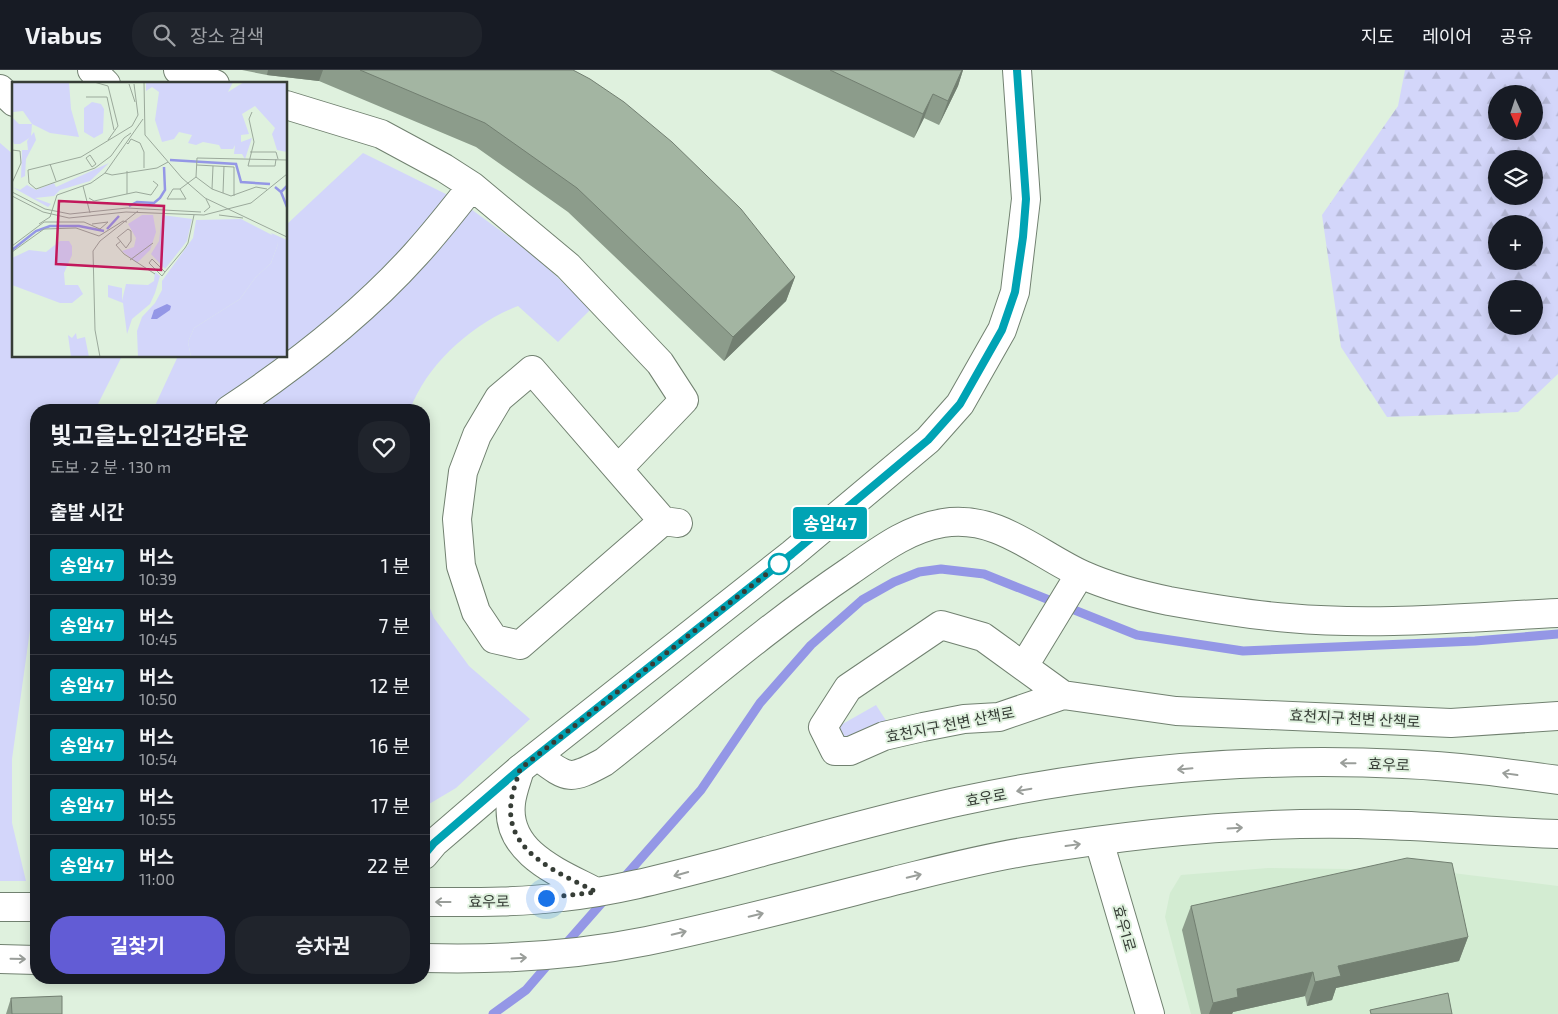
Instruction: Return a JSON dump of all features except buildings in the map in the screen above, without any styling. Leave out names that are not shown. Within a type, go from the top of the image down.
[{"type":"street","points":[[92,70],[104,82]]},
{"type":"street","points":[[178,70],[211,82]]},
{"type":"street","points":[[430,848],[528,762],[792,554],[928,440],[960,404],[1002,330],[1015,292],[1026,199],[1017,70]]},
{"type":"street","points":[[0,88],[12,100]]},
{"type":"street","points":[[288,106],[380,134],[444,168],[472,186],[568,266],[660,363],[684,400],[618,469]]},
{"type":"street","points":[[238,404],[261,389],[351,317],[416,255],[472,186]]},
{"type":"street","points":[[532,370],[618,469],[670,522],[520,645],[494,640],[476,612],[461,566],[457,519],[463,472],[477,435],[499,398],[532,370]]},
{"type":"street","points":[[528,762],[561,774],[573,776],[604,762],[811,598],[887,546],[915,530],[944,523],[975,522],[1006,532],[1030,544],[1076,582],[1106,585],[1168,600],[1289,618],[1400,621],[1558,613]]},
{"type":"street","points":[[1024,666],[1076,582]]},
{"type":"street","name":"효천지구 천변 산책로","points":[[1064,695],[984,637],[941,625],[848,688],[823,727],[835,751],[850,751],[884,736],[964,719],[999,717],[1064,695],[1176,710],[1441,722],[1558,716]]},
{"type":"street","points":[[528,762],[511,804],[518,838],[525,848],[540,862],[596,892]]},
{"type":"street","name":"효우로","points":[[430,902],[563,898],[658,881],[728,861],[961,802],[1048,786],[1145,773],[1242,764],[1317,762],[1404,764],[1493,771],[1558,780]]},
{"type":"street","points":[[430,958],[470,960],[546,956],[646,941],[955,866],[1027,851],[1099,841],[1224,828],[1287,825],[1384,824],[1558,834]]},
{"type":"street","name":"효우1로","points":[[1099,841],[1150,1014]]},
{"type":"street","points":[[0,907],[30,907]]},
{"type":"street","points":[[0,959],[30,960]]},
{"type":"shaded area","points":[[1268,868],[1428,870],[1558,886],[1558,1014],[1191,1014],[1165,917],[1170,893],[1181,875]]},
{"type":"green space","points":[[1405,70],[1558,70],[1558,374],[1518,412],[1387,417],[1341,347],[1322,215],[1398,106]]},
{"type":"green space","points":[[0,143],[12,153],[12,358],[121,358],[98,404],[30,404],[30,630],[12,759],[12,823],[26,881],[0,881]]},
{"type":"green space","points":[[363,153],[460,201],[536,257],[591,309],[558,342],[518,306],[484,323],[453,347],[428,377],[413,404],[156,404],[177,358],[288,358],[288,223]]},
{"type":"green space","points":[[430,608],[434,618],[469,666],[530,719],[456,788],[430,803]]},
{"type":"green space","points":[[876,705],[887,722],[846,741],[832,730]]},
{"type":"waterway","points":[[621,881],[701,790],[760,703],[811,645],[862,600],[894,582],[919,572],[941,569],[984,574],[1137,635],[1243,651],[1475,641],[1558,634]]},
{"type":"waterway","points":[[563,947],[607,897]]},
{"type":"waterway","points":[[493,1014],[526,990],[551,961]]},
{"type":"bus line","name":"송암47","points":[[430,848],[520,769],[792,554],[928,440],[960,404],[980,372],[1002,330],[1015,292],[1026,199],[1017,70]]},
{"type":"route","points":[[546,898],[563,898],[596,892],[540,862],[525,848],[518,838],[511,804],[520,769],[779,564]]}]
